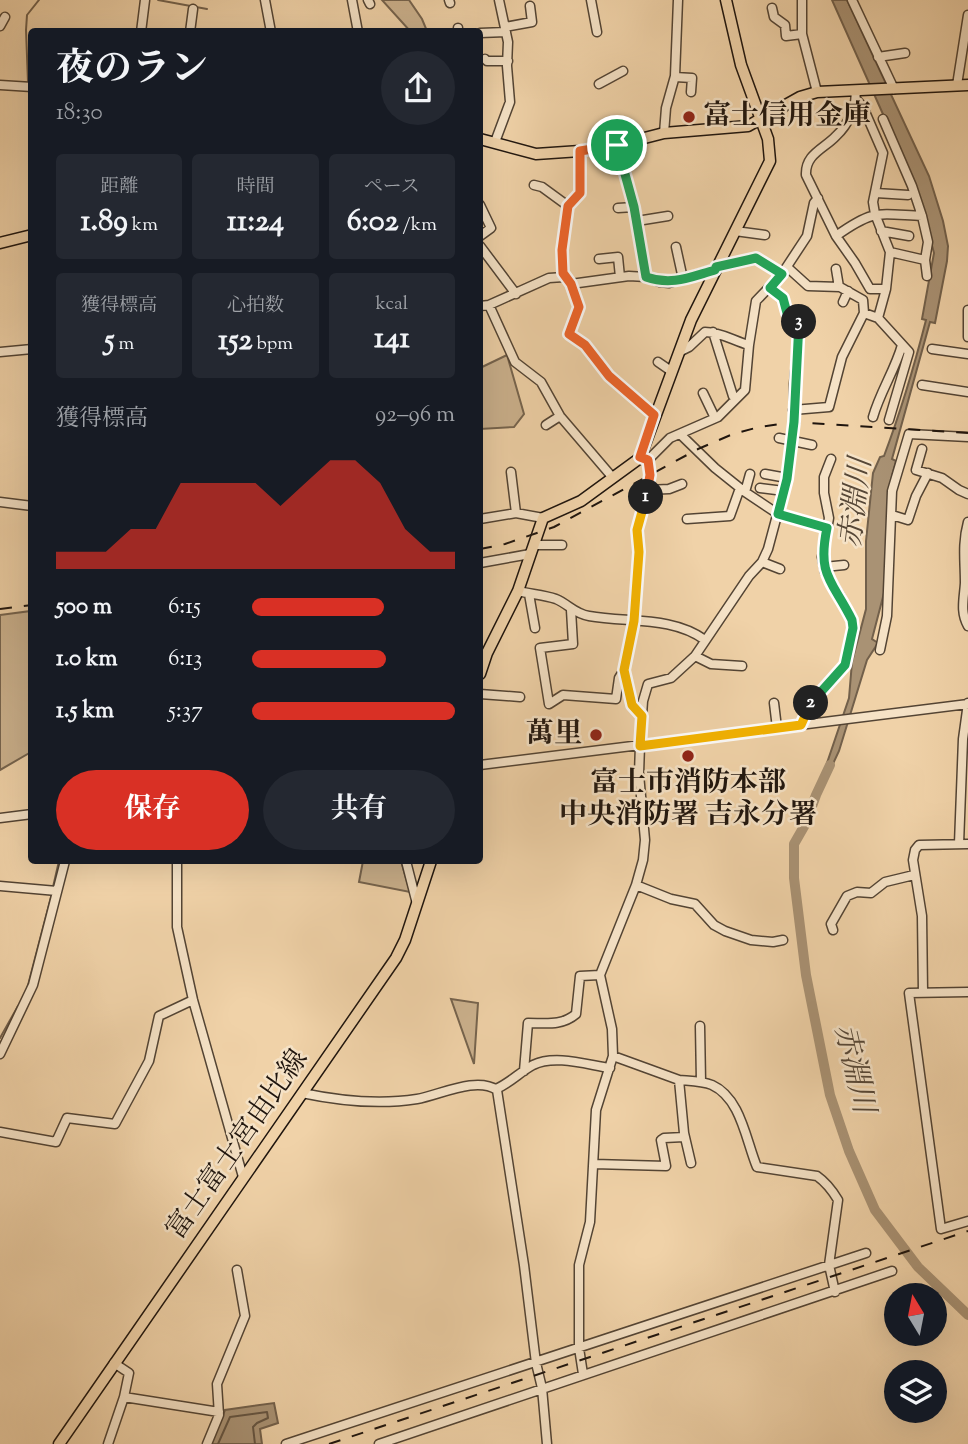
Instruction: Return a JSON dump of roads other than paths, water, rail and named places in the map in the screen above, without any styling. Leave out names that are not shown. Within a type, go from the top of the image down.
[{"type":"main road","points":[[483,665],[487,653],[524,592],[532,550],[543,517],[581,501],[644,458],[654,415],[691,320],[770,161],[768,139],[741,65],[726,0]]},
{"type":"main road","points":[[483,140],[536,153],[580,151],[664,133],[748,126],[800,96],[817,92],[856,95],[869,90],[962,85]]},
{"type":"main road","points":[[0,243],[28,235]]},
{"type":"main road","name":"富士富士宮由比線","points":[[59,1444],[396,958],[405,940],[430,864]]},
{"type":"street","points":[[142,28],[145,0]]},
{"type":"street","points":[[265,0],[270,28]]},
{"type":"street","points":[[352,0],[357,28]]},
{"type":"street","points":[[495,142],[510,102],[506,30],[499,0]]},
{"type":"street","points":[[592,0],[597,32]]},
{"type":"street","points":[[664,133],[666,108],[675,77],[678,0]]},
{"type":"street","points":[[802,0],[802,34],[817,92]]},
{"type":"street","points":[[852,0],[893,89]]},
{"type":"street","points":[[483,33],[506,30],[532,22],[530,6]]},
{"type":"street","points":[[772,8],[775,17],[785,25],[786,36],[802,34]]},
{"type":"street","points":[[191,28],[193,9]]},
{"type":"street","points":[[962,85],[968,15]]},
{"type":"street","points":[[0,26],[5,17]]},
{"type":"street","points":[[878,57],[905,53]]},
{"type":"street","points":[[485,58],[487,61],[508,61]]},
{"type":"street","points":[[599,84],[623,71]]},
{"type":"street","points":[[675,77],[692,78],[691,92]]},
{"type":"street","points":[[0,85],[28,88]]},
{"type":"street","points":[[856,95],[883,153],[873,202],[874,214],[890,252],[886,289],[878,318]]},
{"type":"street","points":[[856,95],[838,136],[811,155],[806,166],[808,182],[836,236],[870,289],[886,289]]},
{"type":"street","points":[[883,119],[922,216],[928,242],[926,276]]},
{"type":"street","points":[[617,145],[634,207],[646,277]]},
{"type":"street","points":[[580,151],[580,193],[568,206],[562,250],[564,276],[571,284],[579,307],[569,334],[585,345],[609,376],[654,415]]},
{"type":"street","points":[[534,185],[542,187],[568,206]]},
{"type":"street","points":[[876,194],[908,195]]},
{"type":"street","points":[[571,610],[573,644],[540,648],[548,704],[563,695],[617,699],[619,678],[624,670],[634,621],[639,552],[637,530],[650,475],[644,458],[670,438],[715,418],[745,390],[757,301],[784,271],[810,229],[814,203],[818,198]]},
{"type":"street","points":[[618,208],[634,207]]},
{"type":"street","points":[[483,211],[491,228],[483,234]]},
{"type":"street","points":[[836,236],[859,219],[874,214],[922,216]]},
{"type":"street","points":[[637,221],[668,215]]},
{"type":"street","points":[[735,231],[765,236]]},
{"type":"street","points":[[881,231],[909,236]]},
{"type":"street","points":[[676,247],[683,279]]},
{"type":"street","points":[[483,250],[516,294]]},
{"type":"street","points":[[890,252],[925,260]]},
{"type":"street","points":[[599,259],[618,257],[620,277]]},
{"type":"street","points":[[571,284],[620,277],[646,277],[669,283],[756,258],[808,286],[843,289],[863,300],[864,313],[842,357],[828,407],[793,410]]},
{"type":"street","points":[[836,269],[843,289],[842,302]]},
{"type":"street","points":[[564,276],[549,278],[516,294],[484,305],[515,362],[541,382],[560,416],[613,478]]},
{"type":"street","points":[[583,1374],[579,1348],[579,1265],[590,1222],[596,1111],[612,1056],[612,1029],[600,975],[636,885],[643,860],[645,841],[639,774],[644,694],[648,684],[671,678],[695,656],[749,576],[762,562],[778,514],[787,478],[800,323],[787,313],[783,298],[770,288]]},
{"type":"street","points":[[968,310],[968,337]]},
{"type":"street","points":[[864,313],[878,318],[909,352],[889,420]]},
{"type":"street","points":[[679,352],[689,347],[705,332],[713,332],[749,345]]},
{"type":"street","points":[[713,332],[735,398]]},
{"type":"street","points":[[873,416],[902,345]]},
{"type":"street","points":[[0,352],[28,349]]},
{"type":"street","points":[[932,349],[968,354]]},
{"type":"street","points":[[658,362],[671,371]]},
{"type":"street","points":[[922,385],[968,392]]},
{"type":"street","points":[[703,393],[715,418]]},
{"type":"street","points":[[547,425],[560,416]]},
{"type":"street","points":[[880,650],[887,616],[892,491],[909,433],[968,437]]},
{"type":"street","points":[[680,434],[715,468],[778,514],[827,528]]},
{"type":"street","points":[[779,438],[812,445]]},
{"type":"street","points":[[922,449],[916,470],[942,478],[968,494]]},
{"type":"street","points":[[801,725],[812,702],[845,665],[853,628],[852,620],[824,567],[823,549],[828,512],[824,477],[831,459]]},
{"type":"street","points":[[511,472],[516,513]]},
{"type":"street","points":[[892,514],[908,520],[928,473]]},
{"type":"street","points":[[687,519],[730,516],[750,474]]},
{"type":"street","points":[[765,474],[787,478]]},
{"type":"street","points":[[647,491],[669,489],[682,484]]},
{"type":"street","points":[[760,488],[784,491]]},
{"type":"street","points":[[0,502],[28,506]]},
{"type":"street","points":[[483,518],[516,513],[543,517]]},
{"type":"street","points":[[968,522],[962,551],[965,584],[962,608],[968,626]]},
{"type":"street","points":[[483,562],[562,545]]},
{"type":"street","points":[[762,562],[780,569]]},
{"type":"street","points":[[824,567],[844,565]]},
{"type":"street","points":[[535,628],[524,592],[556,599],[571,610],[589,616],[682,628],[705,640]]},
{"type":"street","points":[[695,656],[711,664],[742,666]]},
{"type":"street","points":[[624,670],[632,705],[642,716]]},
{"type":"street","points":[[483,694],[520,697]]},
{"type":"street","points":[[775,703],[777,728]]},
{"type":"street","points":[[483,765],[968,704],[963,739],[963,844],[919,845],[913,860],[922,916],[923,992]]},
{"type":"street","points":[[0,818],[28,814]]},
{"type":"street","points":[[0,1054],[33,985],[64,864]]},
{"type":"street","points":[[177,864],[177,927],[193,1000],[243,1177]]},
{"type":"street","points":[[407,864],[417,904]]},
{"type":"street","points":[[833,930],[831,923],[847,896],[857,892],[871,893],[885,882],[914,874]]},
{"type":"street","points":[[636,885],[671,899],[695,904],[714,925],[725,931],[751,940],[783,940]]},
{"type":"street","points":[[0,886],[57,891]]},
{"type":"street","points":[[524,1072],[528,1023],[559,1023],[569,1020],[576,1014],[580,976],[600,975]]},
{"type":"street","points":[[968,992],[909,993],[941,1230],[968,1221]]},
{"type":"street","points":[[0,1132],[56,1142],[67,1118],[115,1124],[149,1061],[159,1016],[193,1000]]},
{"type":"street","points":[[700,1026],[701,1082]]},
{"type":"street","points":[[612,1056],[679,1080],[701,1082],[721,1090],[741,1120],[757,1167],[817,1176],[833,1191],[838,1200],[829,1265],[835,1292]]},
{"type":"street","points":[[302,1093],[356,1101],[394,1101],[475,1086],[496,1089],[545,1061],[610,1068]]},
{"type":"street","points":[[679,1080],[684,1136],[691,1163]]},
{"type":"street","points":[[496,1089],[524,1265],[536,1363],[542,1388],[547,1444]]},
{"type":"street","points":[[594,1164],[666,1166],[661,1140],[684,1136]]},
{"type":"street","points":[[286,1444],[866,1253]]},
{"type":"street","points":[[207,1444],[219,1412],[217,1384],[244,1316],[237,1270]]},
{"type":"street","points":[[379,1444],[892,1271]]},
{"type":"street","points":[[108,1444],[129,1373],[114,1363]]},
{"type":"street","points":[[124,1396],[219,1412]]},
{"type":"water","points":[[832,0],[847,0],[929,176],[948,246],[935,323],[930,322],[892,459],[896,461],[892,476],[884,593],[872,639],[878,643],[867,660],[839,751],[824,783],[827,763],[849,698],[852,662],[866,609],[866,541],[873,473],[880,457],[884,456],[917,355],[926,320],[922,319],[934,253],[922,208],[899,150]]},
{"type":"water","points":[[274,1403],[278,1423],[260,1429],[262,1444],[211,1444],[225,1410]]},
{"type":"waterway","points":[[28,82],[27,15],[39,0]]},
{"type":"waterway","points":[[158,0],[207,9]]},
{"type":"waterway","name":"赤淵川","points":[[830,765],[806,823],[794,844],[794,878],[806,975],[830,1095],[849,1151],[875,1210],[918,1267],[968,1315]]},
{"type":"waterway","points":[[53,887],[58,864]]},
{"type":"waterway","points":[[27,989],[52,893]]},
{"type":"waterway","points":[[0,1038],[18,1006]]},
{"type":"railway","points":[[483,548],[505,544],[554,527],[698,449],[733,434],[759,427],[794,422],[968,433]]},
{"type":"railway","points":[[0,609],[28,606]]},
{"type":"railway","points":[[329,1444],[968,1231]]},
{"type":"place","name":"富士信用金庫","points":[[689,117]]},
{"type":"place","name":"萬里","points":[[596,735]]},
{"type":"place","name":"富士市消防本部 中央消防署 吉永分署","points":[[688,756]]}]
